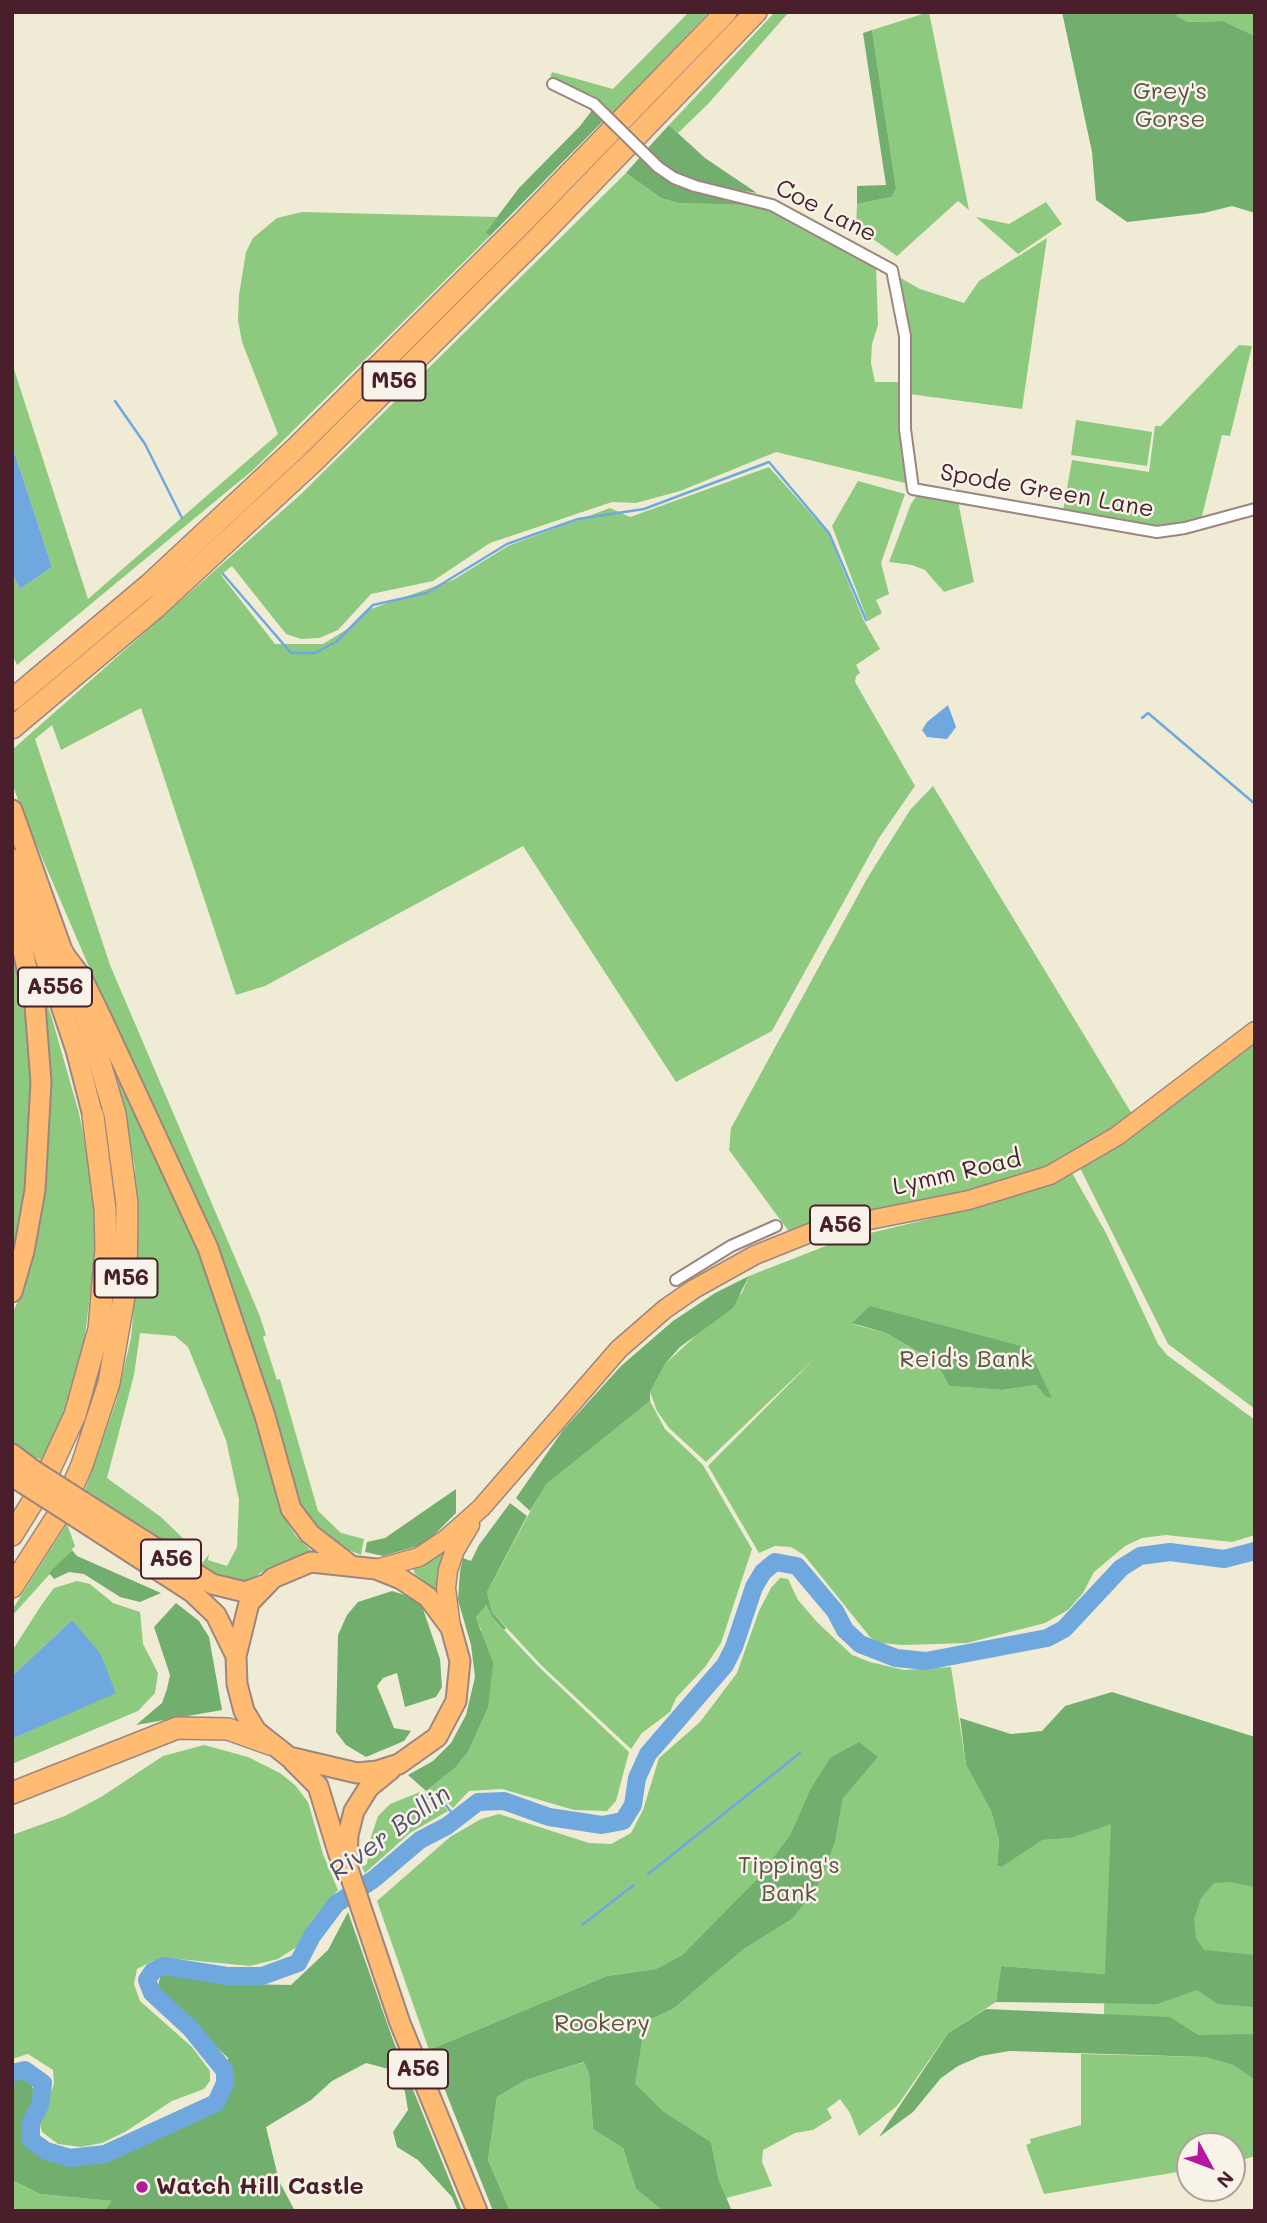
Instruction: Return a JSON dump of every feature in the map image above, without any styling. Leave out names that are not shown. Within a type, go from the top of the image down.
[{"type":"highway","name":"M56","points":[[12,700],[150,584],[233,508],[461,285],[726,12]]},
{"type":"highway","name":"M56","points":[[12,728],[155,608],[314,461],[539,237],[756,12]]},
{"type":"highway","points":[[12,684],[233,508]]},
{"type":"highway","name":"A556","points":[[12,810],[63,953]]},
{"type":"highway","name":"A556","points":[[12,859],[72,1037],[93,1116]]},
{"type":"highway","name":"A556","points":[[12,901],[35,1005],[41,1082],[35,1190],[24,1251],[12,1292]]},
{"type":"highway","name":"M56","points":[[12,1587],[64,1506],[82,1465],[109,1383],[126,1286],[127,1204],[114,1114],[89,1026],[63,953]]},
{"type":"highway","points":[[63,953],[82,978],[108,1030],[208,1248],[262,1404],[291,1510],[310,1534],[350,1565]]},
{"type":"highway","name":"M56","points":[[12,1535],[40,1490],[75,1415],[99,1329],[106,1249],[105,1209],[93,1116]]},
{"type":"highway","name":"A56","points":[[12,1454],[24,1477],[212,1584],[245,1592],[265,1584],[284,1571],[311,1562],[350,1565],[376,1569],[421,1591],[436,1605],[450,1628],[460,1661],[456,1701],[437,1737],[381,1775],[362,1795],[349,1824],[348,1868]]},
{"type":"highway","name":"A56","points":[[79,1509],[192,1592],[222,1623],[236,1656]]},
{"type":"highway","name":"A56","points":[[265,1584],[245,1613],[236,1656],[237,1684],[244,1711],[270,1744],[289,1757],[318,1786],[340,1855],[348,1868],[361,1914],[444,2137],[477,2211]]},
{"type":"highway","points":[[12,1793],[177,1728],[228,1729],[270,1744]]},
{"type":"highway","name":"A56","points":[[289,1757],[357,1773],[377,1771],[399,1764]]},
{"type":"main road","name":"Lymm Road","points":[[450,1628],[446,1588],[448,1570],[455,1550],[481,1508],[602,1366],[641,1328],[694,1289],[755,1255],[815,1231],[969,1200],[1050,1175],[1117,1136],[1255,1031]]},
{"type":"main road","name":"Lymm Road","points":[[376,1569],[427,1553],[481,1508]]},
{"type":"street","name":"Coe Lane","points":[[553,84],[594,104],[658,167],[674,178],[695,186],[772,205],[892,270],[905,336],[905,429],[913,489]]},
{"type":"street","name":"Spode Green Lane","points":[[913,489],[1157,532],[1185,528],[1255,509]]},
{"type":"street","points":[[676,1280],[731,1245],[776,1226]]},
{"type":"green space","points":[[689,12],[709,12],[611,115],[572,88],[550,78],[552,72],[613,89]]},
{"type":"green space","points":[[775,12],[789,12],[708,104],[678,133],[669,125]]},
{"type":"green space","points":[[929,12],[969,210],[958,201],[897,256],[856,227],[857,204],[892,197],[896,188],[872,30]]},
{"type":"green space","name":"Grey's Gorse","points":[[1062,12],[1180,12],[1176,16],[1188,22],[1223,21],[1255,36],[1255,213],[1232,206],[1204,213],[1127,222],[1096,200],[1092,152]]},
{"type":"green space","points":[[1180,12],[1253,12],[1255,36],[1223,21],[1188,22],[1175,16]]},
{"type":"green space","points":[[872,30],[896,188],[892,197],[857,204],[857,186],[886,185],[863,33]]},
{"type":"green space","points":[[593,109],[604,120],[490,236],[485,233],[519,188],[580,126]]},
{"type":"green space","points":[[669,125],[705,158],[757,193],[695,183],[677,177],[646,150]]},
{"type":"green space","points":[[640,157],[655,170],[740,198],[751,205],[678,203],[661,198],[626,173]]},
{"type":"green space","points":[[626,173],[661,198],[678,203],[758,205],[876,265],[878,325],[872,344],[871,363],[875,382],[902,382],[909,484],[776,452],[680,491],[636,503],[612,502],[490,543],[433,581],[371,594],[338,630],[319,638],[301,639],[286,634],[232,566],[221,575],[275,644],[323,644],[349,628],[365,611],[453,580],[508,546],[610,508],[630,517],[769,467],[828,533],[864,621],[880,649],[856,665],[860,673],[855,682],[915,786],[879,838],[772,1031],[676,1082],[523,846],[265,986],[236,995],[141,708],[61,750],[52,725],[35,739],[110,965],[259,1314],[266,1335],[263,1337],[277,1380],[280,1379],[318,1511],[341,1533],[364,1539],[361,1555],[329,1542],[302,1512],[291,1482],[276,1416],[246,1332],[22,811],[12,783],[12,750],[300,495]]},
{"type":"green space","points":[[1046,202],[1062,224],[1018,254],[976,217],[1009,224]]},
{"type":"green space","points":[[302,212],[497,217],[485,233],[490,236],[253,470],[17,665],[12,654],[12,573],[20,589],[52,567],[12,445],[12,363],[88,599],[278,434],[242,342],[238,320],[239,295],[246,252],[253,238],[277,218]]},
{"type":"green space","points":[[1047,238],[1022,409],[909,394],[897,276],[920,289],[964,303],[979,281]]},
{"type":"green space","points":[[1239,345],[1252,346],[1230,436],[1222,435],[1201,520],[1163,528],[1063,511],[1072,460],[1149,472],[1155,426],[1161,426]]},
{"type":"green space","points":[[1076,420],[1152,432],[1147,466],[1071,455]]},
{"type":"green space","points":[[858,481],[905,494],[881,563],[889,594],[876,600],[882,613],[868,621],[832,526]]},
{"type":"green space","points":[[917,495],[958,501],[974,582],[944,592],[925,570],[889,562]]},
{"type":"green space","points":[[933,786],[1132,1114],[1076,1153],[1026,1176],[981,1190],[790,1233],[729,1150],[731,1128],[868,877],[910,810]]},
{"type":"green space","points":[[12,931],[21,973],[32,1055],[30,1173],[12,1272]]},
{"type":"green space","points":[[37,984],[40,984],[51,1015],[79,1113],[90,1171],[94,1220],[94,1265],[84,1343],[65,1411],[43,1462],[38,1458],[31,1460],[12,1445],[12,1314],[26,1283],[32,1254],[44,1185],[48,1136],[48,1078]]},
{"type":"green space","points":[[1255,1039],[1255,1409],[1168,1344],[1080,1168],[1178,1102]]},
{"type":"green space","points":[[116,1072],[190,1223],[242,1368],[279,1509],[295,1535],[314,1554],[269,1567],[244,1584],[231,1582],[202,1570],[201,1565],[209,1554],[208,1560],[227,1566],[237,1547],[239,1500],[226,1440],[188,1347],[175,1336],[140,1333],[134,1375],[107,1478],[161,1517],[193,1548],[203,1546],[185,1559],[85,1490],[116,1402],[131,1338],[137,1272],[135,1168]]},
{"type":"green space","points":[[1072,1173],[1106,1233],[1158,1344],[1167,1355],[1255,1420],[1255,1535],[1232,1542],[1166,1535],[1142,1538],[1125,1546],[1094,1572],[1083,1593],[1068,1610],[1045,1623],[967,1643],[879,1643],[870,1637],[804,1555],[791,1547],[775,1546],[759,1553],[708,1466],[815,1358],[706,1462],[669,1428],[657,1411],[650,1392],[665,1364],[742,1293],[749,1276],[841,1240],[991,1204]],"holes":[[[852,1324],[1027,1348],[1045,1396],[1036,1385],[1003,1390],[949,1386],[936,1362],[886,1333]]]},
{"type":"green space","points":[[749,1276],[733,1308],[680,1347],[665,1364],[650,1392],[650,1401],[546,1484],[530,1511],[516,1498],[563,1430],[621,1366],[673,1321],[715,1293]]},
{"type":"green space","name":"Reid's Bank","points":[[870,1306],[1028,1348],[1052,1398],[1045,1396],[1036,1385],[1003,1390],[949,1386],[936,1362],[886,1333],[852,1323]]},
{"type":"green space","points":[[650,1401],[665,1429],[703,1465],[752,1549],[721,1643],[705,1667],[676,1698],[670,1712],[642,1733],[631,1749],[542,1666],[492,1612],[487,1592],[545,1484]]},
{"type":"green space","points":[[456,1489],[456,1513],[425,1544],[383,1556],[365,1552],[367,1542],[385,1538]]},
{"type":"green space","points":[[510,1503],[527,1516],[487,1592],[492,1612],[506,1628],[504,1630],[492,1617],[486,1605],[476,1618],[493,1663],[488,1708],[468,1752],[455,1768],[426,1791],[408,1775],[433,1761],[451,1743],[466,1715],[475,1677],[471,1645],[458,1600],[463,1558],[471,1561],[479,1545]]},
{"type":"green space","points":[[67,1524],[75,1546],[12,1616],[12,1610]]},
{"type":"green space","points":[[448,1548],[441,1593],[415,1574],[413,1568]]},
{"type":"green space","points":[[72,1550],[77,1556],[161,1593],[140,1602],[120,1597],[84,1574],[69,1572],[54,1579],[49,1573]]},
{"type":"green space","points":[[780,1578],[788,1579],[798,1600],[852,1655],[904,1670],[951,1667],[966,1765],[991,1811],[999,1840],[997,1866],[1000,1867],[1043,1840],[1071,1838],[1255,1743],[1255,2053],[1103,2047],[1105,1974],[1001,1966],[996,2002],[948,2033],[897,2106],[859,2136],[850,2113],[840,2099],[827,2109],[832,2118],[813,2130],[795,2133],[763,2150],[762,2162],[772,2186],[726,2198],[719,2181],[711,2142],[663,2111],[634,2084],[645,2022],[673,2009],[744,1949],[792,1919],[835,1842],[843,1797],[878,1757],[809,1792],[790,1835],[756,1880],[682,1955],[656,1969],[607,1976],[429,2050],[377,1901],[450,1837],[481,1819],[499,1814],[589,1843],[611,1844],[631,1833],[643,1810],[659,1758],[700,1722],[737,1673],[759,1611],[771,1588]]},
{"type":"green space","points":[[77,1581],[90,1584],[113,1603],[140,1612],[143,1644],[158,1673],[155,1693],[138,1711],[12,1764],[12,1739],[116,1692],[72,1620],[12,1676],[12,1651],[42,1604],[54,1588]]},
{"type":"green space","points":[[392,1591],[408,1596],[422,1606],[440,1659],[442,1687],[436,1697],[405,1707],[397,1673],[383,1678],[377,1686],[394,1728],[411,1731],[404,1741],[366,1757],[346,1745],[336,1732],[338,1635],[347,1615],[358,1602]]},
{"type":"green space","points":[[176,1603],[199,1621],[209,1637],[222,1710],[136,1725],[162,1703],[167,1689],[170,1675],[154,1627]]},
{"type":"green space","points":[[485,1604],[492,1617],[538,1666],[629,1752],[616,1801],[607,1811],[574,1810],[502,1789],[469,1791],[453,1808],[441,1796],[430,1797],[426,1791],[455,1768],[468,1752],[488,1708],[481,1629],[476,1619]]},
{"type":"green space","points":[[1112,1692],[1255,1737],[1255,1887],[1230,1882],[1214,1883],[1201,1898],[1194,1919],[1196,1938],[1204,1950],[1255,1955],[1255,2007],[1218,2004],[1197,1990],[1157,2004],[996,2002],[1001,1966],[1105,1974],[1111,1824],[1071,1838],[1043,1840],[1001,1867],[997,1866],[999,1840],[991,1811],[966,1765],[960,1718],[1011,1734],[1042,1731],[1065,1706]]},
{"type":"green space","name":"Rookery","points":[[859,1742],[878,1757],[843,1798],[835,1842],[817,1887],[792,1919],[744,1949],[673,2009],[645,2022],[635,2084],[663,2111],[711,2142],[719,2181],[732,2211],[663,2211],[636,2189],[623,2148],[593,2129],[589,2073],[584,2062],[526,2080],[497,2097],[488,2160],[510,2211],[493,2211],[429,2050],[607,1976],[656,1969],[682,1955],[756,1880],[790,1835],[809,1792],[830,1758]]},
{"type":"green space","points":[[204,1745],[248,1757],[280,1773],[295,1785],[308,1802],[323,1854],[338,1890],[313,1919],[298,1946],[278,1959],[250,1966],[167,1958],[152,1961],[137,1969],[134,1984],[140,2001],[192,2047],[210,2071],[210,2081],[204,2089],[172,2101],[125,2132],[102,2143],[81,2147],[58,2144],[42,2132],[39,2121],[54,2084],[53,2070],[28,2054],[12,2059],[12,1835],[65,1816],[101,1797],[163,1756]]},
{"type":"green space","points":[[420,1792],[426,1802],[439,1800],[448,1811],[410,1833],[365,1873],[362,1867],[367,1864],[370,1840],[378,1816],[390,1804]]},
{"type":"green space","points":[[348,1912],[393,2040],[462,2211],[458,2211],[452,2197],[418,2160],[397,2147],[393,2132],[408,2110],[405,2092],[396,2071],[366,2063],[332,2081],[311,2100],[266,2127],[279,2181],[295,2211],[104,2211],[112,2201],[40,2194],[12,2180],[12,2079],[30,2080],[36,2098],[25,2137],[80,2162],[187,2121],[225,2099],[228,2058],[157,1989],[161,1974],[240,1984],[291,1985],[328,1950]]},
{"type":"green space","points":[[986,2009],[1170,2017],[1198,2035],[1255,2034],[1255,2080],[1233,2065],[1205,2057],[1009,2051],[981,2056],[958,2066],[941,2078],[913,2112],[879,2137],[948,2033]]},
{"type":"green space","points":[[1081,2054],[1205,2057],[1233,2065],[1255,2080],[1255,2156],[1246,2159],[1246,2132],[1176,2132],[1176,2172],[1044,2194],[1026,2145],[1031,2143],[1030,2139],[1081,2125]]},
{"type":"green space","points":[[585,2062],[589,2073],[593,2129],[623,2148],[636,2189],[663,2211],[510,2211],[488,2160],[497,2097],[526,2080]]},
{"type":"green space","points":[[12,2180],[40,2194],[113,2201],[104,2211],[12,2211]]},
{"type":"water","points":[[12,445],[52,567],[20,589],[12,573]]},
{"type":"water","points":[[948,705],[956,727],[947,739],[927,737],[922,730],[927,722]]},
{"type":"water","points":[[72,1620],[100,1653],[116,1693],[12,1739],[12,1676]]},
{"type":"waterway","points":[[115,401],[145,444],[182,518]]},
{"type":"waterway","points":[[223,574],[291,653],[315,653],[336,642],[373,605],[427,593],[507,544],[578,519],[644,509],[769,462],[829,533],[866,620]]},
{"type":"waterway","points":[[1142,718],[1148,713],[1255,804]]},
{"type":"waterway","name":"River Bollin","points":[[12,2073],[25,2070],[43,2083],[40,2105],[31,2122],[31,2140],[46,2151],[70,2158],[105,2154],[216,2103],[225,2083],[225,2071],[191,2029],[152,1993],[147,1980],[153,1971],[164,1966],[227,1976],[262,1976],[298,1963],[312,1936],[336,1904],[374,1879],[420,1840],[447,1826],[478,1802],[504,1801],[549,1817],[602,1825],[623,1821],[633,1805],[637,1778],[648,1754],[725,1665],[734,1647],[754,1587],[763,1572],[775,1562],[797,1566],[835,1611],[845,1630],[860,1644],[896,1658],[926,1661],[1047,1638],[1064,1629],[1121,1568],[1140,1556],[1170,1552],[1224,1559],[1255,1551]]},
{"type":"waterway","points":[[648,1874],[800,1753]]},
{"type":"waterway","points":[[426,1795],[428,1798],[440,1798],[456,1818]]},
{"type":"waterway","points":[[582,1925],[634,1885]]},
{"type":"place","name":"Watch Hill Castle","points":[[142,2187]]},
{"type":"park label","name":"Tipping's Bank","points":[[789,1880]]}]
